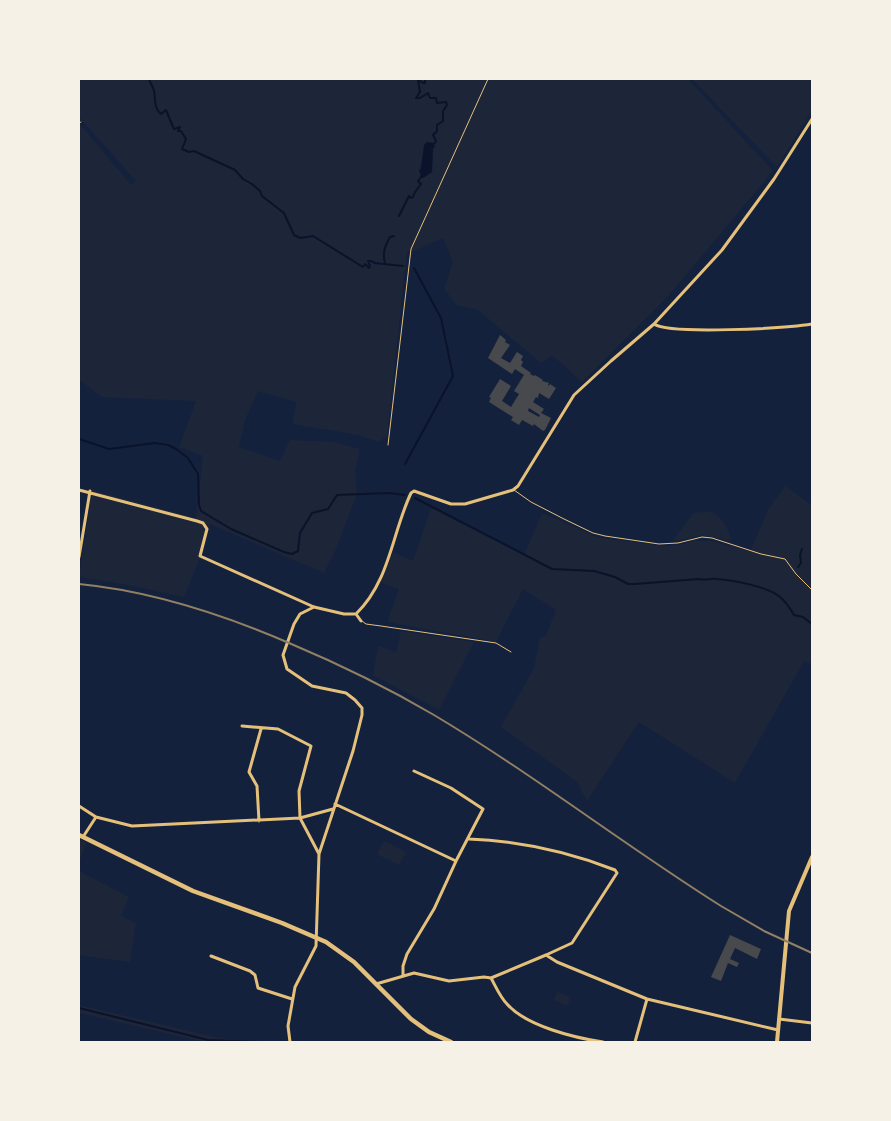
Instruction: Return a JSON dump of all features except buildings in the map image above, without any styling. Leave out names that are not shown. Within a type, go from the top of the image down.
[{"type":"main road","points":[[81,836],[193,891],[282,923],[317,938],[343,953],[420,1026],[451,1042]]},
{"type":"street","points":[[79,490],[90,491],[202,523],[206,529],[200,556],[314,607],[344,614],[356,614],[368,602],[378,586],[411,493],[414,491],[451,504],[465,504],[514,490],[574,395],[654,324],[722,250],[774,179],[812,119]]},
{"type":"street","points":[[654,324],[659,328],[674,329],[770,328],[812,324]]},
{"type":"street","points":[[79,557],[90,491]]},
{"type":"street","points":[[290,1040],[288,1026],[292,999],[300,976],[316,946],[319,854],[353,752],[362,715],[362,708],[346,693],[312,686],[287,669],[283,656],[294,624],[300,614],[314,607]]},
{"type":"street","points":[[356,614],[361,621]]},
{"type":"street","points":[[242,726],[278,729],[311,746],[299,791],[300,818],[319,854]]},
{"type":"street","points":[[259,821],[257,786],[248,772],[261,729]]},
{"type":"street","points":[[403,975],[403,966],[407,954],[434,909],[483,809],[451,788],[414,770]]},
{"type":"street","points":[[335,804],[456,861]]},
{"type":"street","points":[[79,806],[96,817],[132,826],[300,818],[334,809]]},
{"type":"street","points":[[81,836],[96,817]]},
{"type":"street","points":[[376,984],[414,973],[449,981],[491,978],[546,955],[572,943],[617,873],[615,870],[584,858],[561,852],[511,843],[469,839]]},
{"type":"street","points":[[777,1042],[789,911],[812,857]]},
{"type":"street","points":[[546,955],[557,962],[647,999],[778,1030]]},
{"type":"street","points":[[211,956],[250,971],[255,975],[258,988],[292,999]]},
{"type":"street","points":[[491,978],[508,1006],[524,1017],[556,1031],[603,1042]]},
{"type":"street","points":[[635,1042],[647,999]]},
{"type":"street","points":[[778,1019],[812,1024]]},
{"type":"lane","points":[[514,490],[525,498],[593,533],[670,544],[712,538],[761,554],[785,559],[796,574],[812,590]]},
{"type":"lane","points":[[361,621],[366,624],[496,643],[511,652]]},
{"type":"path","points":[[388,444],[410,249],[488,79]]},
{"type":"shaded area","points":[[79,79],[688,79],[773,171],[670,294],[582,382],[552,355],[541,363],[478,310],[456,305],[444,288],[453,262],[443,238],[414,251],[407,251],[387,436],[378,442],[359,435],[293,424],[296,402],[258,391],[245,420],[239,447],[280,461],[290,440],[334,442],[360,449],[355,470],[357,494],[336,549],[324,573],[210,524],[202,553],[184,597],[79,577],[92,490],[196,518],[203,456],[179,447],[196,401],[102,397],[79,380],[79,123],[131,185],[136,181],[79,117]],"holes":[[[433,148],[432,172],[423,178],[419,170],[424,155],[423,149]]]},
{"type":"shaded area","points":[[692,79],[812,79],[812,111],[777,167]]},
{"type":"shaded area","points":[[427,142],[433,143],[435,147],[433,148],[432,172],[423,178],[419,170],[421,169],[424,145]]},
{"type":"shaded area","points":[[785,486],[812,505],[812,664],[804,661],[735,783],[639,722],[587,801],[577,782],[501,727],[534,668],[540,638],[546,635],[556,610],[523,589],[496,642],[387,622],[399,589],[381,583],[393,552],[413,561],[431,508],[524,555],[542,513],[600,538],[665,546],[693,541],[712,541],[750,552],[768,510]]},
{"type":"shaded area","points":[[710,512],[722,520],[731,541],[702,535],[676,541],[674,539],[693,513]]},
{"type":"shaded area","points":[[401,631],[474,642],[439,710],[373,675],[378,646],[396,652]]},
{"type":"shaded area","points":[[79,839],[86,843],[86,845],[79,862]]},
{"type":"shaded area","points":[[384,841],[406,852],[399,865],[377,854]]},
{"type":"shaded area","points":[[79,871],[129,897],[121,916],[136,923],[130,962],[79,955]]},
{"type":"shaded area","points":[[557,992],[571,997],[567,1006],[554,1000]]},
{"type":"shaded area","points":[[79,1005],[219,1038],[240,1040],[240,1042],[204,1042],[79,1013]]},
{"type":"waterway","points":[[149,79],[154,89],[158,111],[161,114],[166,110],[174,129],[180,127],[178,131],[181,131],[186,139],[182,149],[189,152],[194,151],[235,170],[243,179],[260,191],[262,196],[284,213],[294,235],[300,238],[313,236],[363,267],[365,264],[369,268],[368,261],[403,266]]},
{"type":"waterway","points":[[429,79],[425,79],[425,83],[418,80],[420,92],[416,98],[420,98],[428,93],[430,98],[436,98],[437,103],[446,102],[447,105],[443,111],[443,121],[437,125],[437,131],[433,135],[436,141],[434,144]]},
{"type":"waterway","points":[[399,216],[409,196],[413,197],[421,184],[418,181],[421,177]]},
{"type":"waterway","points":[[385,263],[385,247],[390,237],[394,236]]},
{"type":"waterway","points":[[405,464],[453,376],[441,318],[414,268]]},
{"type":"waterway","points":[[79,439],[109,449],[155,443],[168,445],[176,449],[188,458],[198,474],[199,505],[201,511],[231,529],[292,554],[298,551],[300,533],[312,513],[328,509],[337,495],[389,493],[405,495]]},
{"type":"waterway","points":[[415,498],[552,569],[594,571],[615,577],[628,584],[699,579],[741,582],[775,593],[784,601],[794,615],[803,617],[812,624]]},
{"type":"waterway","points":[[798,567],[801,563],[800,555],[802,549]]},
{"type":"waterway","points":[[79,1008],[208,1040],[262,1042]]},
{"type":"railway","points":[[79,584],[133,592],[212,613],[289,643],[363,677],[417,705],[471,738],[721,906],[764,931],[812,953]]}]
